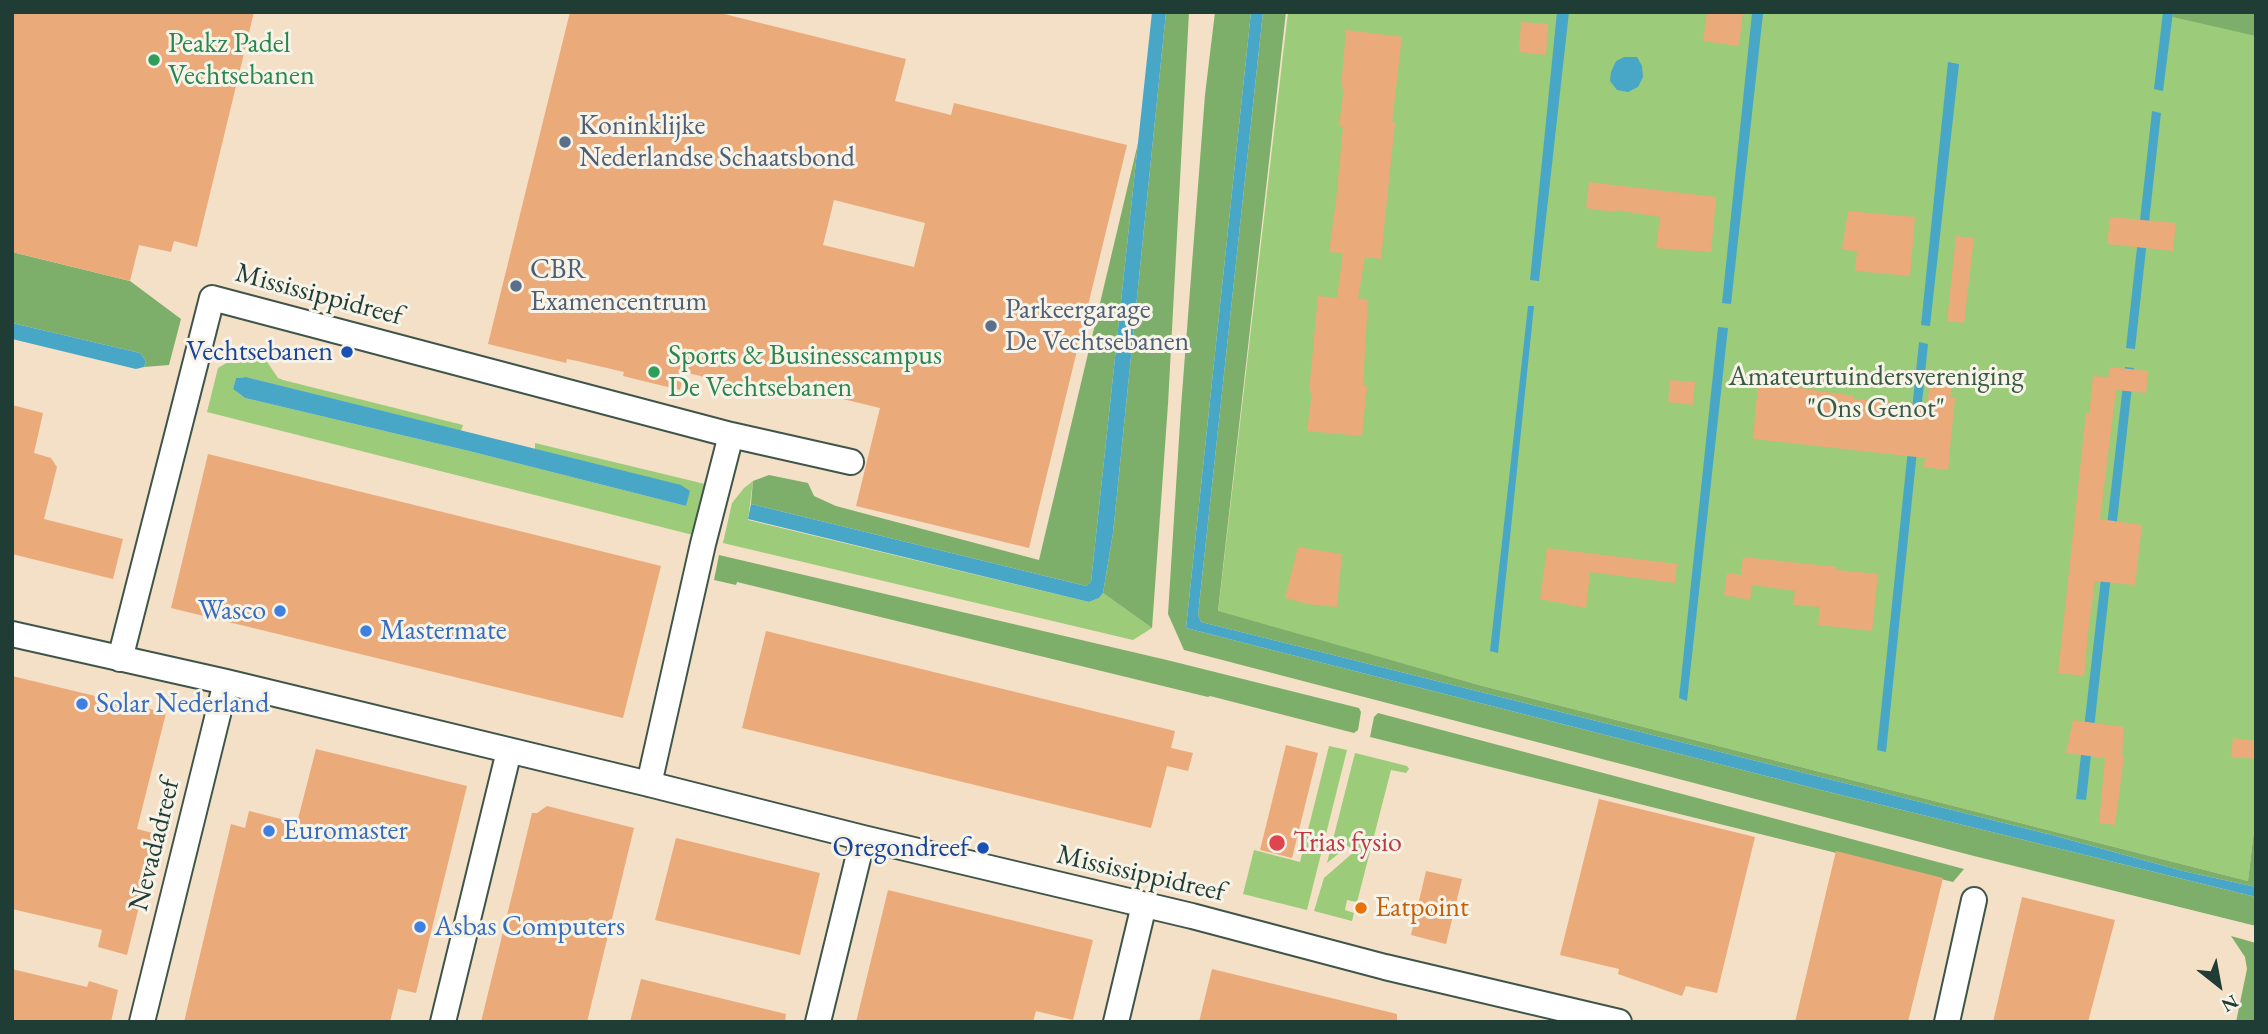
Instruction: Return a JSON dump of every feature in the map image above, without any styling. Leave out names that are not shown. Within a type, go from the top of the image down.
[{"type":"street","name":"Mississippidreef","points":[[120,659],[212,298],[731,435],[851,462]]},
{"type":"street","points":[[649,784],[703,544],[731,435]]},
{"type":"street","name":"Mississippidreef","points":[[12,634],[226,682],[1192,916],[1569,1016],[1619,1022]]},
{"type":"street","name":"Nevadadreef","points":[[142,1022],[226,682]]},
{"type":"street","points":[[443,1022],[509,751]]},
{"type":"street","points":[[818,1022],[863,838]]},
{"type":"street","points":[[1947,1022],[1974,900]]},
{"type":"street","points":[[1116,1022],[1144,905]]},
{"type":"green space","points":[[1166,12],[1189,12],[1168,404],[1152,628],[1103,593],[1113,533]]},
{"type":"green space","points":[[1215,12],[1251,12],[1186,628],[1821,790],[2256,897],[2256,926],[1974,856],[1184,650],[1168,614],[1205,95]]},
{"type":"green space","points":[[1263,12],[1286,12],[1218,611],[1479,685],[2248,881],[2256,814],[2256,887],[2183,871],[2052,835],[1201,622],[1198,615]]},
{"type":"green space","name":"Amateurtuindersvereniging \"Ons Genot\"","points":[[1288,12],[2256,12],[2256,815],[2248,881],[1479,685],[1218,612]]},
{"type":"green space","points":[[2173,12],[2256,12],[2256,36],[2173,17]]},
{"type":"green space","points":[[1138,143],[1091,582],[1086,586],[751,504],[753,481],[769,475],[808,483],[814,496],[836,506],[1039,560]]},
{"type":"green space","points":[[12,252],[130,281],[181,319],[169,365],[144,367],[146,361],[140,353],[12,323]]},
{"type":"green space","points":[[253,354],[263,356],[278,378],[283,380],[463,425],[461,431],[246,377],[236,378],[233,389],[245,398],[686,506],[689,491],[535,449],[535,443],[705,484],[693,535],[207,412],[218,368]]},
{"type":"green space","points":[[753,481],[748,520],[1089,602],[1103,593],[1152,628],[1133,640],[723,543],[732,503]]},
{"type":"green space","points":[[719,555],[1359,708],[1361,712],[1358,730],[1354,733],[737,582],[736,585],[714,580]]},
{"type":"green space","points":[[1378,713],[1964,869],[1953,882],[1370,737],[1374,717]]},
{"type":"green space","points":[[1329,746],[1347,750],[1307,910],[1243,894],[1254,850],[1300,862]]},
{"type":"green space","points":[[1355,753],[1407,766],[1409,769],[1406,773],[1391,770],[1357,902],[1347,900],[1345,910],[1354,913],[1352,921],[1314,911],[1324,878],[1355,851],[1348,846],[1327,863]]},
{"type":"green space","points":[[2231,936],[2256,943],[2256,1022],[2236,1022],[2247,969],[2245,957]]},
{"type":"water","points":[[1152,12],[1166,12],[1113,533],[1103,593],[1089,602],[748,519],[751,504],[1086,586],[1091,582]]},
{"type":"water","points":[[1251,12],[1263,12],[1198,615],[1201,622],[2052,835],[2183,871],[2256,887],[2256,897],[1821,790],[1186,628]]},
{"type":"water","points":[[1557,12],[1569,12],[1539,281],[1530,280]]},
{"type":"water","points":[[2163,12],[2173,12],[2163,91],[2154,89]]},
{"type":"water","points":[[1752,13],[1763,14],[1731,304],[1722,303]]},
{"type":"water","points":[[1624,57],[1637,57],[1642,66],[1643,77],[1638,87],[1628,92],[1617,90],[1610,81],[1616,61]]},
{"type":"water","points":[[1948,62],[1959,64],[1930,326],[1921,325]]},
{"type":"water","points":[[2152,111],[2161,113],[2135,349],[2126,348]]},
{"type":"water","points":[[1528,306],[1534,306],[1498,653],[1490,651]]},
{"type":"water","points":[[12,323],[140,353],[146,361],[144,367],[136,369],[12,339]]},
{"type":"water","points":[[1718,327],[1728,328],[1687,701],[1679,698]]},
{"type":"water","points":[[1919,342],[1928,344],[1886,752],[1877,750]]},
{"type":"water","points":[[2125,367],[2134,368],[2086,800],[2076,799]]},
{"type":"water","points":[[246,377],[681,485],[690,491],[686,506],[245,398],[233,389],[236,378]]},
{"type":"building","points":[[12,12],[254,12],[197,247],[174,241],[171,252],[139,245],[130,281],[12,252]]},
{"type":"building","points":[[570,12],[716,12],[906,59],[895,101],[951,115],[954,103],[1127,145],[1029,548],[856,506],[880,408],[789,386],[786,397],[684,372],[680,390],[623,376],[624,372],[567,359],[566,363],[488,344]],"holes":[[[834,200],[925,223],[914,267],[823,245]]]},
{"type":"building","points":[[1707,12],[1743,12],[1739,46],[1703,41]]},
{"type":"building","points":[[1521,22],[1548,24],[1546,55],[1519,52]]},
{"type":"building","points":[[1346,30],[1402,37],[1381,259],[1365,257],[1358,298],[1368,300],[1363,385],[1367,386],[1362,436],[1307,431],[1318,296],[1337,298],[1343,253],[1329,252],[1343,127],[1339,126],[1344,87],[1341,87]]},
{"type":"building","points":[[1589,182],[1716,197],[1711,252],[1656,248],[1660,217],[1586,208]]},
{"type":"building","points":[[1848,211],[1915,217],[1910,276],[1855,271],[1857,252],[1842,249]]},
{"type":"building","points":[[2110,217],[2176,223],[2173,251],[2107,244]]},
{"type":"building","points":[[1956,236],[1974,238],[1964,323],[1947,321]]},
{"type":"building","points":[[2110,367],[2148,371],[2146,393],[2116,390],[2100,519],[2142,525],[2135,585],[2095,581],[2084,676],[2058,673],[2086,413],[2089,414],[2093,376],[2108,377]]},
{"type":"building","points":[[1931,374],[1953,376],[1950,398],[1955,398],[1948,470],[1924,467],[1925,458],[1753,439],[1758,384],[1854,396],[1854,399],[1927,406]]},
{"type":"building","points":[[1670,380],[1695,382],[1693,405],[1668,402]]},
{"type":"building","points":[[12,405],[43,413],[34,453],[51,458],[57,467],[44,519],[123,539],[113,579],[12,554]]},
{"type":"building","points":[[208,454],[661,566],[623,718],[171,608]]},
{"type":"building","points":[[1298,547],[1342,554],[1337,607],[1307,604],[1285,598]]},
{"type":"building","points":[[1547,548],[1677,564],[1675,583],[1590,572],[1586,608],[1540,599]]},
{"type":"building","points":[[1743,557],[1878,574],[1872,631],[1818,625],[1820,607],[1793,605],[1795,591],[1752,585],[1750,600],[1724,595],[1727,573],[1741,575]]},
{"type":"building","points":[[766,631],[1175,731],[1171,748],[1193,753],[1188,771],[1167,766],[1151,828],[742,728]]},
{"type":"building","points":[[12,676],[166,713],[137,829],[157,834],[127,955],[98,947],[102,930],[12,909]]},
{"type":"building","points":[[2073,720],[2124,727],[2124,756],[2115,825],[2099,823],[2105,758],[2066,753]]},
{"type":"building","points":[[2233,738],[2256,741],[2256,759],[2231,757]]},
{"type":"building","points":[[1286,745],[1318,753],[1292,858],[1260,850]]},
{"type":"building","points":[[316,749],[467,786],[416,993],[398,989],[390,1022],[184,1022],[231,824],[245,828],[249,811],[297,823]]},
{"type":"building","points":[[1599,799],[1755,837],[1717,993],[1686,986],[1682,996],[1618,974],[1619,969],[1560,955]]},
{"type":"building","points":[[547,806],[634,828],[587,1022],[481,1022],[532,813],[537,813]]},
{"type":"building","points":[[676,838],[820,873],[800,955],[655,920]]},
{"type":"building","points":[[1836,851],[1943,878],[1908,1022],[1795,1022]]},
{"type":"building","points":[[1426,871],[1462,879],[1446,944],[1411,935]]},
{"type":"building","points":[[888,890],[1093,940],[1073,1020],[1036,1011],[1033,1022],[856,1022]]},
{"type":"building","points":[[2022,897],[2115,920],[2088,1022],[1993,1022]]},
{"type":"building","points":[[12,969],[87,987],[89,981],[118,990],[111,1022],[12,1022]]},
{"type":"building","points":[[1212,969],[1397,1014],[1397,1022],[1199,1022]]},
{"type":"building","points":[[641,979],[786,1014],[785,1022],[630,1022]]},
{"type":"place","name":"Peakz Padel Vechtsebanen","points":[[154,60]]},
{"type":"place","name":"Koninklijke Nederlandse Schaatsbond","points":[[565,142]]},
{"type":"place","name":"CBR Examencentrum","points":[[516,286]]},
{"type":"place","name":"Parkeergarage De Vechtsebanen","points":[[991,326]]},
{"type":"place","name":"Vechtsebanen","points":[[347,352]]},
{"type":"place","name":"Sports & Businesscampus De Vechtsebanen","points":[[654,372]]},
{"type":"place","name":"Wasco","points":[[280,611]]},
{"type":"place","name":"Mastermate","points":[[366,631]]},
{"type":"place","name":"Solar Nederland","points":[[82,704]]},
{"type":"place","name":"Euromaster","points":[[269,831]]},
{"type":"place","name":"Trias fysio","points":[[1277,843]]},
{"type":"place","name":"Oregondreef","points":[[983,848]]},
{"type":"place","name":"Eatpoint","points":[[1361,908]]},
{"type":"place","name":"Asbas Computers","points":[[420,927]]}]
